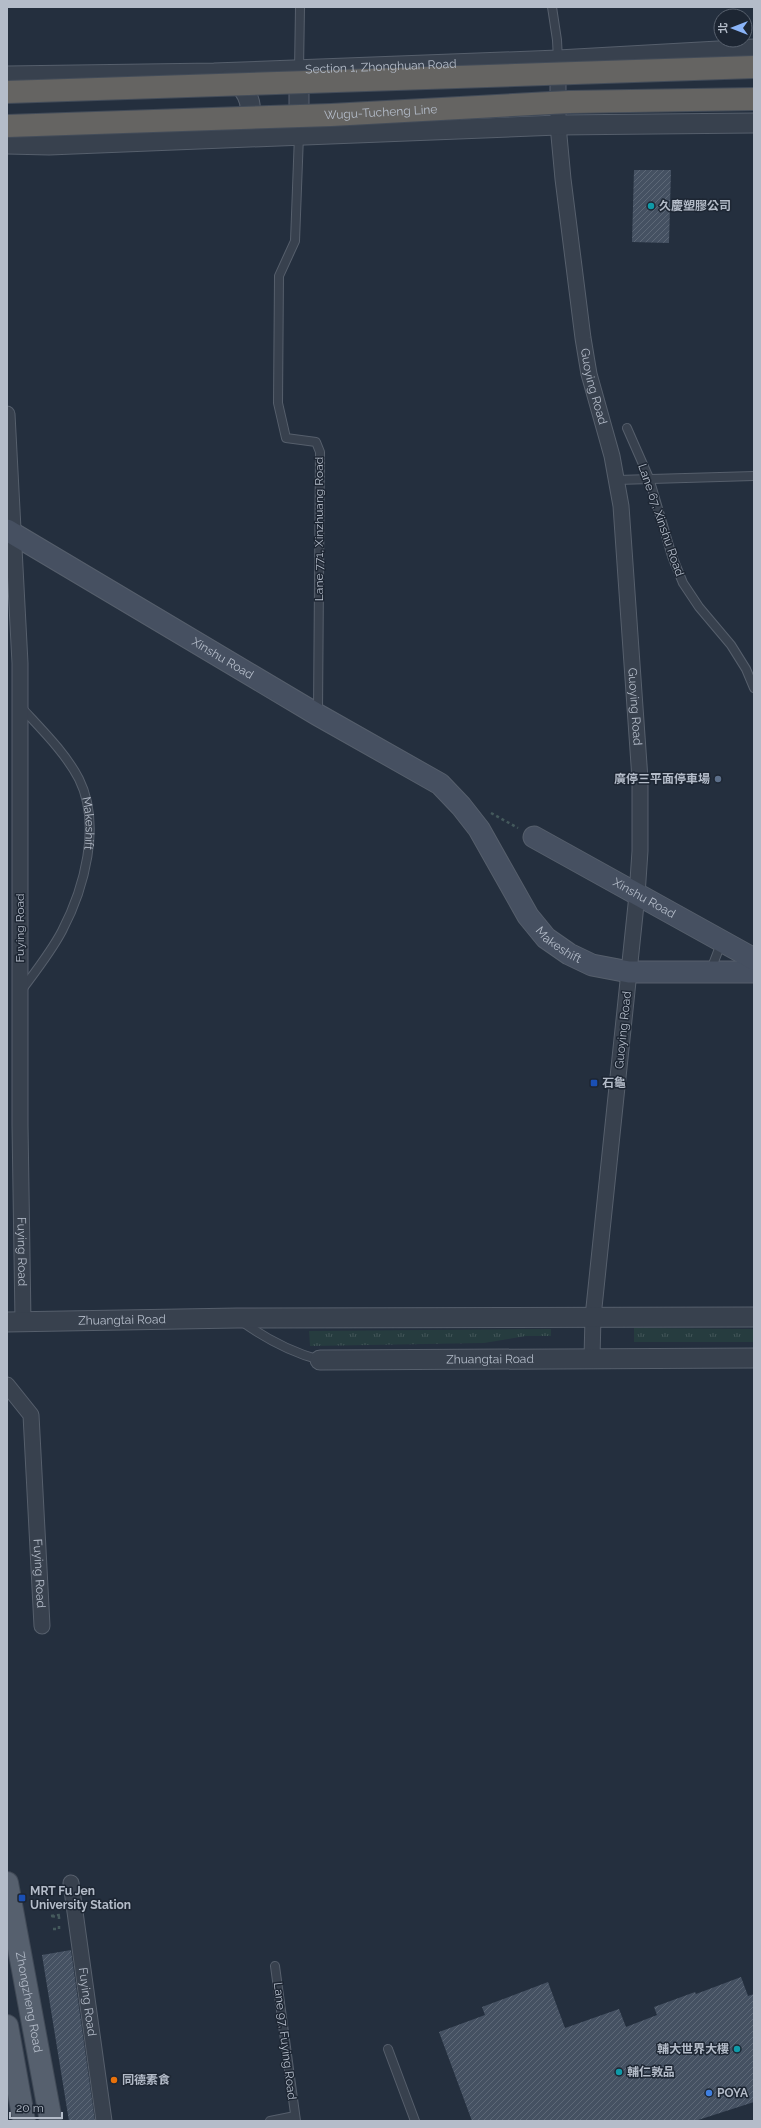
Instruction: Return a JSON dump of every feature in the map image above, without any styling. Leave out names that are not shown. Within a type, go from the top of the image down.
[{"type":"highway","points":[[7,92],[754,67]]},
{"type":"highway","name":"Wugu-Tucheng Line","points":[[7,126],[331,115],[569,102],[754,99]]},
{"type":"main road","name":"Xinshu Road","points":[[11,532],[318,715],[440,784]]},
{"type":"main road","name":"Makeshift","points":[[440,784],[461,806],[479,829],[528,916],[546,938],[569,954],[592,965],[629,972],[754,972]]},
{"type":"main road","name":"Xinshu Road","points":[[534,837],[754,959]]},
{"type":"main road","name":"Zhongzheng Road","points":[[7,1883],[51,2121]]},
{"type":"main road","points":[[7,2026],[24,2121]]},
{"type":"street","name":"Section 1, Zhonghuan Road","points":[[7,76],[214,73],[299,70],[558,60],[754,49]]},
{"type":"street","name":"Guoying Road","points":[[558,60],[558,125],[564,187],[586,358],[617,480],[623,530],[640,779],[640,850],[637,894],[592,1317],[592,1358]]},
{"type":"street","points":[[299,70],[299,135]]},
{"type":"street","points":[[210,138],[234,131],[238,128],[247,120],[250,106],[246,92],[232,80],[214,73]]},
{"type":"street","points":[[7,144],[49,145],[558,125],[754,123]]},
{"type":"street","name":"Fuying Road","points":[[7,414],[11,532],[20,663],[20,994],[15,1322]]},
{"type":"street","name":"Zhuangtai Road","points":[[15,1322],[237,1318],[754,1317]]},
{"type":"street","name":"Zhuangtai Road","points":[[320,1360],[754,1358]]},
{"type":"street","name":"Fuying Road","points":[[7,1385],[31,1415],[42,1626]]},
{"type":"street","name":"Fuying Road","points":[[71,1883],[104,2121]]},
{"type":"lane","points":[[299,70],[300,7]]},
{"type":"lane","points":[[552,7],[557,40],[558,60]]},
{"type":"lane","name":"Lane 771, Xinzhuang Road","points":[[299,135],[295,241],[279,276],[278,403],[286,438],[316,442],[320,452],[318,715]]},
{"type":"lane","name":"Lane 67, Xinshu Road","points":[[627,428],[649,478],[672,556],[683,583],[699,607],[731,645],[746,670],[754,688]]},
{"type":"lane","points":[[617,480],[754,476]]},
{"type":"lane","name":"Makeshift","points":[[20,705],[63,755],[79,780],[89,813],[88,859],[76,900],[62,932],[20,994]]},
{"type":"lane","points":[[710,972],[722,941]]},
{"type":"lane","name":"Zhuangtai Road","points":[[237,1318],[279,1346],[297,1354],[320,1360]]},
{"type":"lane","name":"Lane 97, Fuying Road","points":[[270,2121],[296,2118],[275,1966]]},
{"type":"lane","points":[[388,2049],[415,2121]]},
{"type":"path","points":[[53,1929],[59,1929]]},
{"type":"green space","points":[[634,1328],[754,1329],[754,1342],[634,1342]]},
{"type":"green space","points":[[551,1329],[551,1336],[526,1336],[484,1343],[310,1346],[309,1331]]},
{"type":"building","name":"久慶塑膠公司","points":[[634,170],[671,170],[669,243],[632,242]]},
{"type":"building","points":[[71,1950],[95,2121],[69,2121],[42,1955]]},
{"type":"building","points":[[741,1977],[748,1996],[754,1994],[754,2102],[695,2121],[472,2121],[439,2032],[485,2015],[482,2007],[548,1982],[565,2028],[619,2009],[626,2027],[657,2015],[654,2007],[695,1992],[696,1994]]},
{"type":"place","name":"久慶塑膠公司","points":[[651,206]]},
{"type":"place","name":"廣停三平面停車場","points":[[718,779]]},
{"type":"place","name":"石龜","points":[[594,1083]]},
{"type":"place","name":"MRT Fu Jen University Station","points":[[22,1898]]},
{"type":"place","name":"輔大世界大樓","points":[[737,2049]]},
{"type":"place","name":"輔仁敦品","points":[[619,2072]]},
{"type":"place","name":"同德素食","points":[[114,2080]]},
{"type":"place","name":"POYA","points":[[709,2093]]}]
